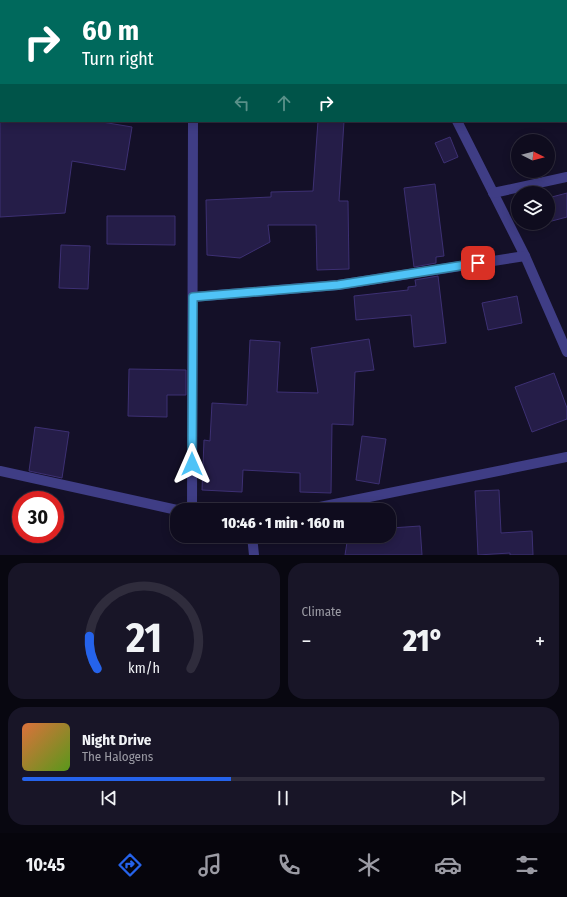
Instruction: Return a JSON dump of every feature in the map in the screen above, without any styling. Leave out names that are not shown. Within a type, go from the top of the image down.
[{"type":"street","points":[[192,503],[193,122]]},
{"type":"street","points":[[458,122],[525,256],[567,352]]},
{"type":"street","points":[[493,192],[567,177]]},
{"type":"street","points":[[193,297],[338,285],[525,256]]},
{"type":"street","points":[[340,503],[567,457]]},
{"type":"street","points":[[0,471],[170,508]]},
{"type":"street","points":[[253,543],[254,555]]},
{"type":"building","points":[[0,122],[102,122],[132,127],[125,170],[72,161],[65,213],[0,217]]},
{"type":"building","points":[[318,122],[344,122],[339,201],[348,201],[349,269],[317,270],[316,225],[268,225],[270,242],[240,258],[207,255],[206,200],[271,197],[271,192],[313,191]]},
{"type":"building","points":[[450,137],[458,157],[444,163],[435,143]]},
{"type":"building","points":[[435,184],[444,256],[436,257],[436,263],[414,267],[404,188]]},
{"type":"building","points":[[567,193],[567,217],[555,220],[555,196]]},
{"type":"building","points":[[107,216],[175,216],[175,245],[107,244]]},
{"type":"building","points":[[61,245],[90,246],[88,289],[59,288]]},
{"type":"building","points":[[438,276],[446,343],[414,347],[411,315],[356,320],[354,296],[408,290],[408,287],[416,286],[415,280]]},
{"type":"building","points":[[517,296],[522,323],[488,330],[482,303]]},
{"type":"building","points":[[369,339],[374,370],[355,372],[353,425],[332,424],[331,493],[300,492],[300,473],[243,470],[242,492],[202,490],[204,440],[210,441],[212,403],[247,405],[250,340],[280,342],[277,392],[318,393],[311,348]]},
{"type":"building","points":[[129,369],[186,370],[186,395],[167,395],[167,417],[128,416]]},
{"type":"building","points":[[554,373],[567,408],[567,419],[532,432],[515,387]]},
{"type":"building","points":[[35,427],[69,432],[62,478],[29,471]]},
{"type":"building","points":[[362,436],[386,439],[379,484],[356,480]]},
{"type":"building","points":[[499,490],[501,533],[532,531],[533,555],[510,555],[510,553],[478,555],[475,491]]},
{"type":"building","points":[[420,526],[422,555],[345,555],[347,543],[396,543],[396,528]]},
{"type":"route","points":[[192,464],[193,297],[338,285],[478,263]]}]
